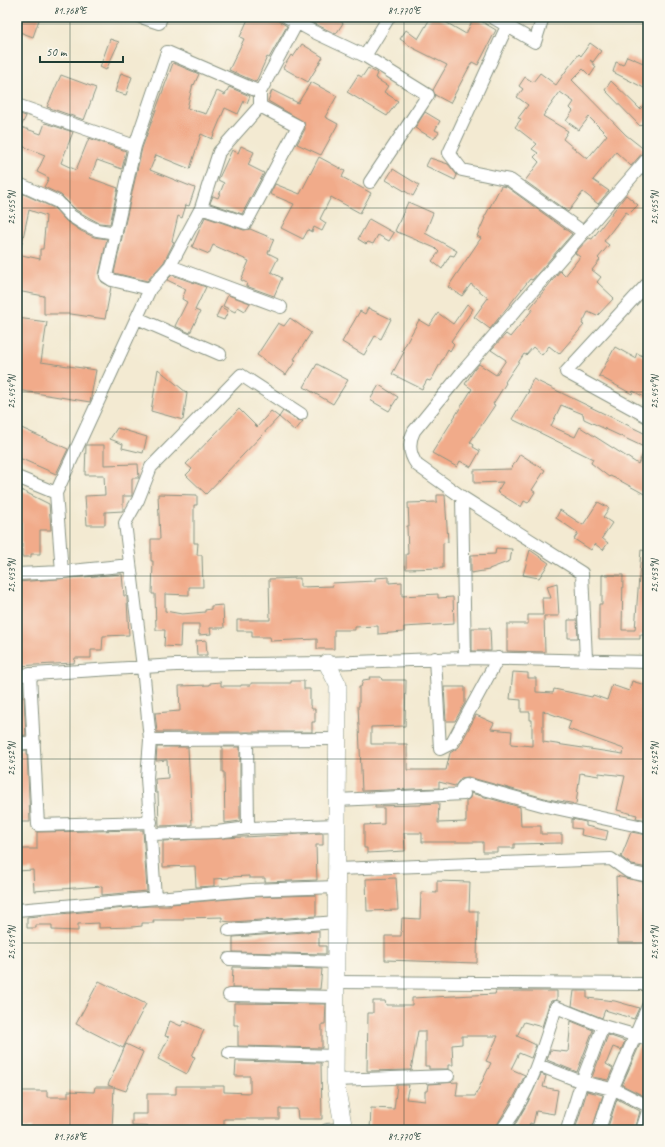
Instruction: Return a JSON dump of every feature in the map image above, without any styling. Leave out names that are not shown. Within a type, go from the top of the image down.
[{"type":"street","points":[[141,17],[159,23],[161,17]]},
{"type":"street","points":[[365,56],[389,17]]},
{"type":"street","points":[[492,17],[535,42],[543,17]]},
{"type":"street","points":[[62,572],[56,493],[150,289],[170,266],[200,208],[219,152],[260,106],[260,92],[295,19],[365,56],[428,95],[370,182]]},
{"type":"street","points":[[507,26],[449,153],[462,170],[510,180],[583,232]]},
{"type":"street","points":[[150,289],[112,280],[106,276],[135,146],[167,52],[260,92]]},
{"type":"street","points":[[17,105],[135,146]]},
{"type":"street","points":[[200,208],[246,223],[298,126],[260,106]]},
{"type":"street","points":[[586,659],[582,573],[462,497],[417,465],[412,458],[410,439],[414,431],[464,370],[648,158]]},
{"type":"street","points":[[17,183],[58,202],[71,216],[84,224],[97,230],[116,233]]},
{"type":"street","points":[[170,266],[281,307]]},
{"type":"street","points":[[648,283],[566,372],[648,417]]},
{"type":"street","points":[[136,318],[220,354]]},
{"type":"street","points":[[155,898],[151,822],[146,778],[150,740],[143,667],[125,523],[138,500],[151,467],[241,375],[301,414]]},
{"type":"street","points":[[17,477],[56,493]]},
{"type":"street","points":[[462,497],[465,658]]},
{"type":"street","points":[[17,574],[62,572],[130,565]]},
{"type":"street","points":[[435,658],[440,749],[452,743],[498,658]]},
{"type":"street","points":[[17,675],[143,667],[327,663],[435,658],[586,659],[648,662]]},
{"type":"street","points":[[327,663],[338,685],[336,1080],[344,1130],[327,1130]]},
{"type":"street","points":[[30,674],[38,825],[151,822]]},
{"type":"street","points":[[247,739],[248,828]]},
{"type":"street","points":[[150,740],[338,739]]},
{"type":"street","points":[[17,744],[34,742]]},
{"type":"street","points":[[337,800],[464,794],[462,788],[466,784],[546,806],[648,828]]},
{"type":"street","points":[[151,834],[217,832],[248,828],[338,825]]},
{"type":"street","points":[[337,869],[611,859],[629,872],[648,876]]},
{"type":"street","points":[[17,910],[251,890],[337,886]]},
{"type":"street","points":[[229,930],[337,922]]},
{"type":"street","points":[[229,960],[336,962]]},
{"type":"street","points":[[229,995],[336,989],[648,984]]},
{"type":"street","points":[[599,1130],[612,1090],[648,1006]]},
{"type":"street","points":[[504,1130],[504,1127],[517,1109],[538,1065],[556,1007],[603,1026],[648,1039]]},
{"type":"street","points":[[567,1130],[582,1082],[603,1026]]},
{"type":"street","points":[[229,1053],[336,1056]]},
{"type":"street","points":[[538,1065],[582,1082],[621,1092],[648,1106]]},
{"type":"street","points":[[336,1080],[448,1076]]},
{"type":"street","points":[[642,1130],[648,1111]]},
{"type":"building","points":[[17,17],[40,17],[33,37],[17,31]]},
{"type":"building","points":[[249,17],[272,17],[287,26],[269,58],[267,57],[256,82],[229,70],[244,39],[240,37]]},
{"type":"building","points":[[314,17],[333,17],[343,23],[336,34],[311,22]]},
{"type":"building","points":[[431,17],[437,17],[466,34],[474,17],[496,30],[478,65],[472,62],[450,103],[435,95],[433,90],[447,65],[413,48],[400,39],[406,30],[418,39]]},
{"type":"building","points":[[110,39],[119,42],[106,70],[100,67]]},
{"type":"building","points":[[590,43],[601,51],[593,62],[590,60],[596,67],[590,76],[583,69],[572,80],[626,135],[645,150],[631,166],[616,152],[593,180],[609,191],[598,204],[583,192],[568,212],[525,181],[539,162],[534,157],[538,153],[532,149],[537,144],[515,127],[521,119],[518,118],[528,105],[517,97],[523,89],[519,86],[525,77],[533,82],[540,73],[556,85],[579,54],[581,56]],"holes":[[[560,92],[574,102],[570,108],[573,111],[566,121],[579,130],[589,117],[607,135],[587,159],[563,139],[568,131],[543,116]]]},
{"type":"building","points":[[302,44],[323,57],[308,82],[283,68],[291,55],[293,57]]},
{"type":"building","points":[[627,56],[648,65],[648,90],[613,72],[616,62],[623,65]]},
{"type":"building","points":[[173,63],[199,74],[194,85],[193,84],[187,108],[206,114],[217,91],[225,95],[229,87],[250,96],[247,103],[244,101],[238,114],[225,108],[212,139],[201,134],[190,169],[156,155],[150,170],[195,188],[189,206],[186,205],[182,218],[178,216],[172,241],[174,242],[164,262],[147,281],[114,273],[142,148]]},
{"type":"building","points":[[368,68],[377,73],[375,78],[388,86],[384,92],[398,101],[387,116],[347,92],[358,75],[362,77]]},
{"type":"building","points":[[121,73],[132,77],[126,95],[115,92]]},
{"type":"building","points":[[61,75],[96,88],[84,120],[47,107]]},
{"type":"building","points":[[611,81],[640,109],[648,101],[648,118],[640,126],[605,90]]},
{"type":"building","points":[[311,82],[337,96],[325,117],[338,124],[321,155],[297,144],[305,129],[304,122],[268,101],[272,90],[298,103]]},
{"type":"building","points":[[425,112],[440,121],[435,130],[439,132],[434,139],[415,128]]},
{"type":"building","points":[[17,113],[26,116],[21,127],[41,134],[45,123],[73,132],[61,163],[76,170],[89,138],[126,151],[122,169],[97,160],[90,178],[118,188],[110,224],[99,223],[88,217],[76,210],[61,195],[44,187],[49,178],[37,172],[45,155],[17,144]]},
{"type":"building","points":[[241,146],[254,152],[248,165],[264,173],[242,214],[210,203],[213,196],[218,198],[224,183],[218,180],[232,150],[238,153]]},
{"type":"building","points":[[319,157],[345,171],[342,177],[371,193],[360,213],[331,197],[320,219],[326,223],[322,231],[314,227],[312,232],[308,230],[303,239],[281,228],[294,204],[270,194],[275,184],[300,194]]},
{"type":"building","points":[[430,158],[448,164],[457,175],[455,180],[426,166]]},
{"type":"building","points":[[393,169],[419,185],[413,196],[386,180]]},
{"type":"building","points":[[501,186],[507,187],[572,234],[532,280],[530,279],[490,329],[474,317],[488,298],[471,284],[462,296],[448,287],[481,238],[477,236],[484,218]]},
{"type":"building","points":[[17,191],[54,208],[66,221],[81,231],[94,237],[107,239],[99,275],[102,282],[111,287],[105,319],[71,314],[44,314],[44,296],[17,291],[17,254],[40,259],[40,249],[43,249],[46,216],[29,210],[21,247],[17,246]]},
{"type":"building","points":[[626,195],[638,205],[629,214],[626,212],[604,241],[609,245],[598,258],[600,260],[592,270],[601,277],[597,282],[614,298],[597,316],[588,312],[582,324],[584,325],[559,354],[549,346],[542,355],[533,347],[526,355],[524,354],[505,382],[506,383],[493,404],[495,405],[470,442],[474,445],[473,447],[480,451],[471,467],[460,461],[457,467],[432,453],[472,389],[465,384],[474,370],[479,364],[496,375],[506,360],[491,350],[506,334],[510,337],[533,309],[530,308],[560,271],[565,276],[580,257],[575,253],[589,238],[592,239]]},
{"type":"building","points":[[408,202],[433,213],[425,233],[457,251],[454,256],[450,255],[442,269],[432,261],[439,252],[435,248],[395,231]]},
{"type":"building","points":[[205,217],[244,230],[250,229],[274,239],[268,253],[278,258],[271,272],[282,278],[274,296],[246,286],[247,283],[241,280],[249,261],[213,245],[209,254],[192,247]]},
{"type":"building","points":[[369,219],[394,233],[389,241],[378,235],[373,244],[368,242],[366,244],[358,239]]},
{"type":"building","points":[[172,275],[206,287],[195,310],[200,312],[190,333],[175,326],[187,302],[182,299],[186,289],[167,280]]},
{"type":"building","points":[[228,295],[250,303],[245,311],[238,307],[235,312],[223,306]]},
{"type":"building","points":[[467,304],[473,309],[451,341],[454,344],[450,351],[448,349],[433,377],[430,381],[427,380],[422,389],[392,374],[404,352],[402,351],[419,320],[429,326],[438,313],[453,324]]},
{"type":"building","points":[[221,307],[228,311],[224,320],[216,317]]},
{"type":"building","points":[[368,308],[391,319],[381,339],[375,336],[364,355],[342,342],[360,311],[365,314]]},
{"type":"building","points":[[17,318],[47,322],[41,362],[96,370],[90,402],[17,390]]},
{"type":"building","points":[[290,318],[311,333],[294,359],[296,360],[286,375],[257,355],[278,323],[284,326]]},
{"type":"building","points":[[615,347],[635,358],[637,353],[648,359],[648,399],[633,391],[632,394],[599,376]]},
{"type":"building","points":[[317,364],[348,380],[333,404],[304,387]]},
{"type":"building","points":[[158,369],[187,393],[183,420],[151,411]]},
{"type":"building","points":[[533,379],[648,435],[648,496],[617,479],[610,476],[609,477],[591,463],[593,459],[512,419],[529,391],[528,390]],"holes":[[[561,405],[583,414],[584,419],[646,448],[638,464],[580,427],[575,437],[551,426]]]},
{"type":"building","points":[[379,385],[398,397],[389,411],[370,400]]},
{"type":"building","points":[[239,409],[257,427],[271,411],[279,417],[206,494],[186,475],[192,469],[186,464]]},
{"type":"building","points":[[283,411],[297,420],[303,421],[295,431],[279,417]]},
{"type":"building","points":[[17,426],[68,449],[56,474],[17,457]]},
{"type":"building","points":[[117,428],[147,437],[143,453],[122,448],[123,444],[110,439]]},
{"type":"building","points":[[86,445],[104,445],[104,465],[138,464],[139,478],[132,478],[132,496],[123,496],[123,511],[105,512],[105,525],[87,525],[85,496],[105,495],[104,475],[85,475]]},
{"type":"building","points":[[520,454],[545,470],[532,490],[535,492],[528,503],[524,501],[521,507],[497,492],[503,482],[474,483],[474,470],[511,469]]},
{"type":"building","points":[[17,488],[49,504],[51,530],[40,530],[40,554],[31,554],[31,557],[22,557],[22,523],[17,522]]},
{"type":"building","points":[[158,494],[197,495],[197,505],[194,505],[194,543],[198,543],[197,555],[202,555],[203,587],[189,587],[189,595],[165,594],[165,611],[182,614],[205,612],[205,610],[211,609],[211,606],[223,605],[224,628],[210,628],[211,634],[199,635],[199,624],[181,624],[180,647],[164,646],[165,630],[156,630],[155,594],[152,594],[153,561],[151,561],[151,539],[160,539]]},
{"type":"building","points":[[437,495],[445,495],[448,542],[443,543],[443,568],[406,569],[406,554],[408,554],[407,526],[409,526],[408,503],[437,502]]},
{"type":"building","points":[[598,502],[609,508],[603,517],[612,523],[602,538],[608,543],[603,550],[595,544],[591,550],[574,539],[578,533],[556,518],[560,510],[583,525]]},
{"type":"building","points":[[496,548],[512,549],[510,561],[489,570],[471,573],[471,555],[495,554]]},
{"type":"building","points":[[530,550],[549,563],[539,578],[523,575]]},
{"type":"building","points":[[641,550],[648,551],[648,635],[640,635],[640,639],[599,639],[599,604],[602,604],[602,575],[623,575],[622,630],[635,630]]},
{"type":"building","points":[[122,574],[124,596],[127,596],[129,635],[103,636],[102,650],[91,650],[91,658],[75,658],[74,663],[17,666],[17,582]]},
{"type":"building","points":[[389,577],[389,583],[402,582],[402,596],[438,594],[438,598],[453,597],[454,624],[404,627],[404,632],[378,634],[378,626],[355,627],[355,630],[334,630],[334,649],[317,649],[317,639],[271,641],[270,637],[252,637],[252,631],[237,631],[237,620],[270,620],[269,579],[300,578],[300,587],[333,586],[332,583],[375,581],[375,578]]},
{"type":"building","points":[[557,583],[559,616],[544,616],[545,652],[507,651],[507,624],[528,624],[528,615],[543,615],[542,598],[551,598],[547,586]]},
{"type":"building","points":[[568,620],[577,620],[578,638],[568,638]]},
{"type":"building","points":[[472,628],[490,628],[491,651],[472,651]]},
{"type":"building","points":[[206,640],[207,655],[197,655],[196,641]]},
{"type":"building","points":[[513,672],[528,673],[528,678],[536,678],[536,692],[553,693],[554,689],[592,697],[593,695],[607,700],[612,685],[629,691],[632,681],[648,686],[648,713],[644,727],[648,727],[648,820],[636,818],[637,815],[617,810],[625,776],[599,773],[599,776],[580,773],[576,804],[548,799],[468,777],[461,778],[455,786],[439,782],[439,788],[362,791],[358,706],[359,687],[361,687],[363,680],[370,679],[369,677],[381,677],[382,680],[406,680],[405,726],[371,727],[371,744],[407,744],[407,770],[446,770],[450,753],[459,747],[476,715],[494,723],[491,729],[512,731],[511,744],[532,746],[532,720],[530,720],[530,712],[521,712],[521,700],[510,699]],"holes":[[[543,711],[571,721],[568,729],[624,749],[623,754],[543,742]]]},
{"type":"building","points":[[291,681],[304,681],[304,689],[310,689],[310,705],[312,709],[315,709],[315,722],[312,722],[312,732],[157,732],[155,713],[180,711],[179,686],[210,685],[210,683],[221,682],[221,686],[241,686],[251,685],[251,683],[291,683]]},
{"type":"building","points":[[444,687],[465,687],[465,703],[455,721],[446,721]]},
{"type":"building","points":[[17,697],[24,697],[26,735],[17,736]]},
{"type":"building","points":[[157,747],[188,747],[192,825],[159,826],[158,793],[156,793],[155,779],[168,778],[167,760],[156,761]]},
{"type":"building","points":[[222,747],[240,747],[240,821],[225,823]]},
{"type":"building","points":[[27,750],[30,822],[17,822],[17,751]]},
{"type":"building","points":[[471,793],[520,807],[521,826],[541,826],[541,834],[562,834],[562,843],[514,844],[514,848],[497,848],[497,852],[483,852],[483,842],[422,842],[422,833],[404,833],[405,851],[367,853],[367,848],[364,848],[364,825],[384,824],[384,808],[375,808],[375,806],[439,803],[438,823],[466,822],[466,801],[470,798]]},
{"type":"building","points":[[572,819],[586,822],[586,826],[608,831],[606,840],[581,835],[582,829],[572,828]]},
{"type":"building","points":[[143,830],[147,891],[102,895],[102,886],[34,891],[33,870],[17,871],[17,849],[37,849],[37,832]]},
{"type":"building","points":[[631,832],[648,835],[648,868],[632,865],[621,857]]},
{"type":"building","points":[[323,833],[323,845],[316,845],[317,880],[265,882],[265,878],[249,878],[249,876],[229,877],[214,879],[214,886],[196,887],[195,866],[163,867],[163,841]]},
{"type":"building","points":[[616,876],[648,883],[648,941],[645,941],[645,943],[618,943]]},
{"type":"building","points":[[396,878],[398,910],[367,911],[366,879]]},
{"type":"building","points":[[437,881],[470,882],[469,911],[478,911],[477,963],[385,960],[385,936],[401,936],[402,918],[420,919],[421,892],[437,893]]},
{"type":"building","points":[[316,895],[316,916],[232,922],[222,921],[222,917],[183,918],[183,920],[153,920],[154,923],[142,923],[142,926],[132,927],[99,928],[99,923],[78,924],[78,931],[52,930],[52,925],[36,925],[36,928],[27,928],[27,917],[148,906],[171,906],[171,904],[251,897]]},
{"type":"building","points":[[319,931],[319,946],[326,946],[326,954],[233,952],[233,937]]},
{"type":"building","points":[[233,967],[322,969],[320,989],[232,988]]},
{"type":"building","points":[[99,981],[146,1004],[123,1048],[76,1024]]},
{"type":"building","points":[[496,991],[557,991],[557,1000],[551,1001],[549,1004],[542,1027],[524,1022],[517,1036],[536,1045],[531,1058],[519,1053],[511,1069],[525,1075],[498,1123],[496,1130],[370,1130],[371,1108],[394,1109],[397,1085],[409,1085],[406,1099],[425,1101],[425,1091],[427,1091],[428,1084],[458,1082],[456,1096],[475,1096],[491,1063],[486,1061],[498,1036],[462,1036],[462,1044],[452,1045],[453,1065],[448,1065],[448,1069],[429,1069],[429,1066],[425,1066],[425,1031],[418,1031],[411,1070],[367,1071],[368,1013],[373,1013],[373,1001],[385,1001],[386,1005],[412,1005],[412,998],[495,994]]},
{"type":"building","points":[[574,991],[587,991],[587,998],[615,1001],[639,1008],[634,1019],[605,1010],[602,1018],[572,1006]]},
{"type":"building","points":[[234,1003],[326,1004],[325,1024],[322,1024],[322,1048],[238,1046],[238,1025],[234,1025]]},
{"type":"building","points":[[170,1021],[181,1026],[184,1021],[204,1030],[192,1056],[195,1057],[187,1074],[158,1059],[169,1037],[165,1036]]},
{"type":"building","points":[[571,1021],[593,1030],[577,1072],[547,1060],[550,1050],[568,1052]]},
{"type":"building","points":[[608,1035],[625,1041],[621,1050],[613,1047],[606,1064],[613,1068],[608,1080],[592,1077]]},
{"type":"building","points":[[126,1044],[143,1052],[126,1091],[114,1087],[112,1130],[33,1130],[33,1126],[17,1126],[17,1091],[47,1091],[47,1097],[68,1097],[68,1091],[94,1092],[95,1087],[113,1087],[108,1085]]},
{"type":"building","points":[[640,1044],[648,1046],[648,1088],[644,1096],[622,1085]]},
{"type":"building","points":[[236,1061],[321,1063],[322,1119],[298,1119],[297,1109],[279,1109],[279,1119],[224,1119],[224,1129],[132,1126],[132,1114],[147,1114],[147,1094],[176,1094],[176,1086],[224,1086],[224,1092],[250,1093],[250,1076],[235,1076]]},
{"type":"building","points":[[541,1074],[546,1076],[543,1087],[558,1090],[554,1114],[536,1111],[533,1124],[530,1123],[528,1130],[512,1130],[528,1102]]},
{"type":"building","points":[[587,1091],[603,1095],[592,1130],[575,1130]]},
{"type":"building","points":[[617,1099],[640,1111],[635,1130],[607,1130]]}]
